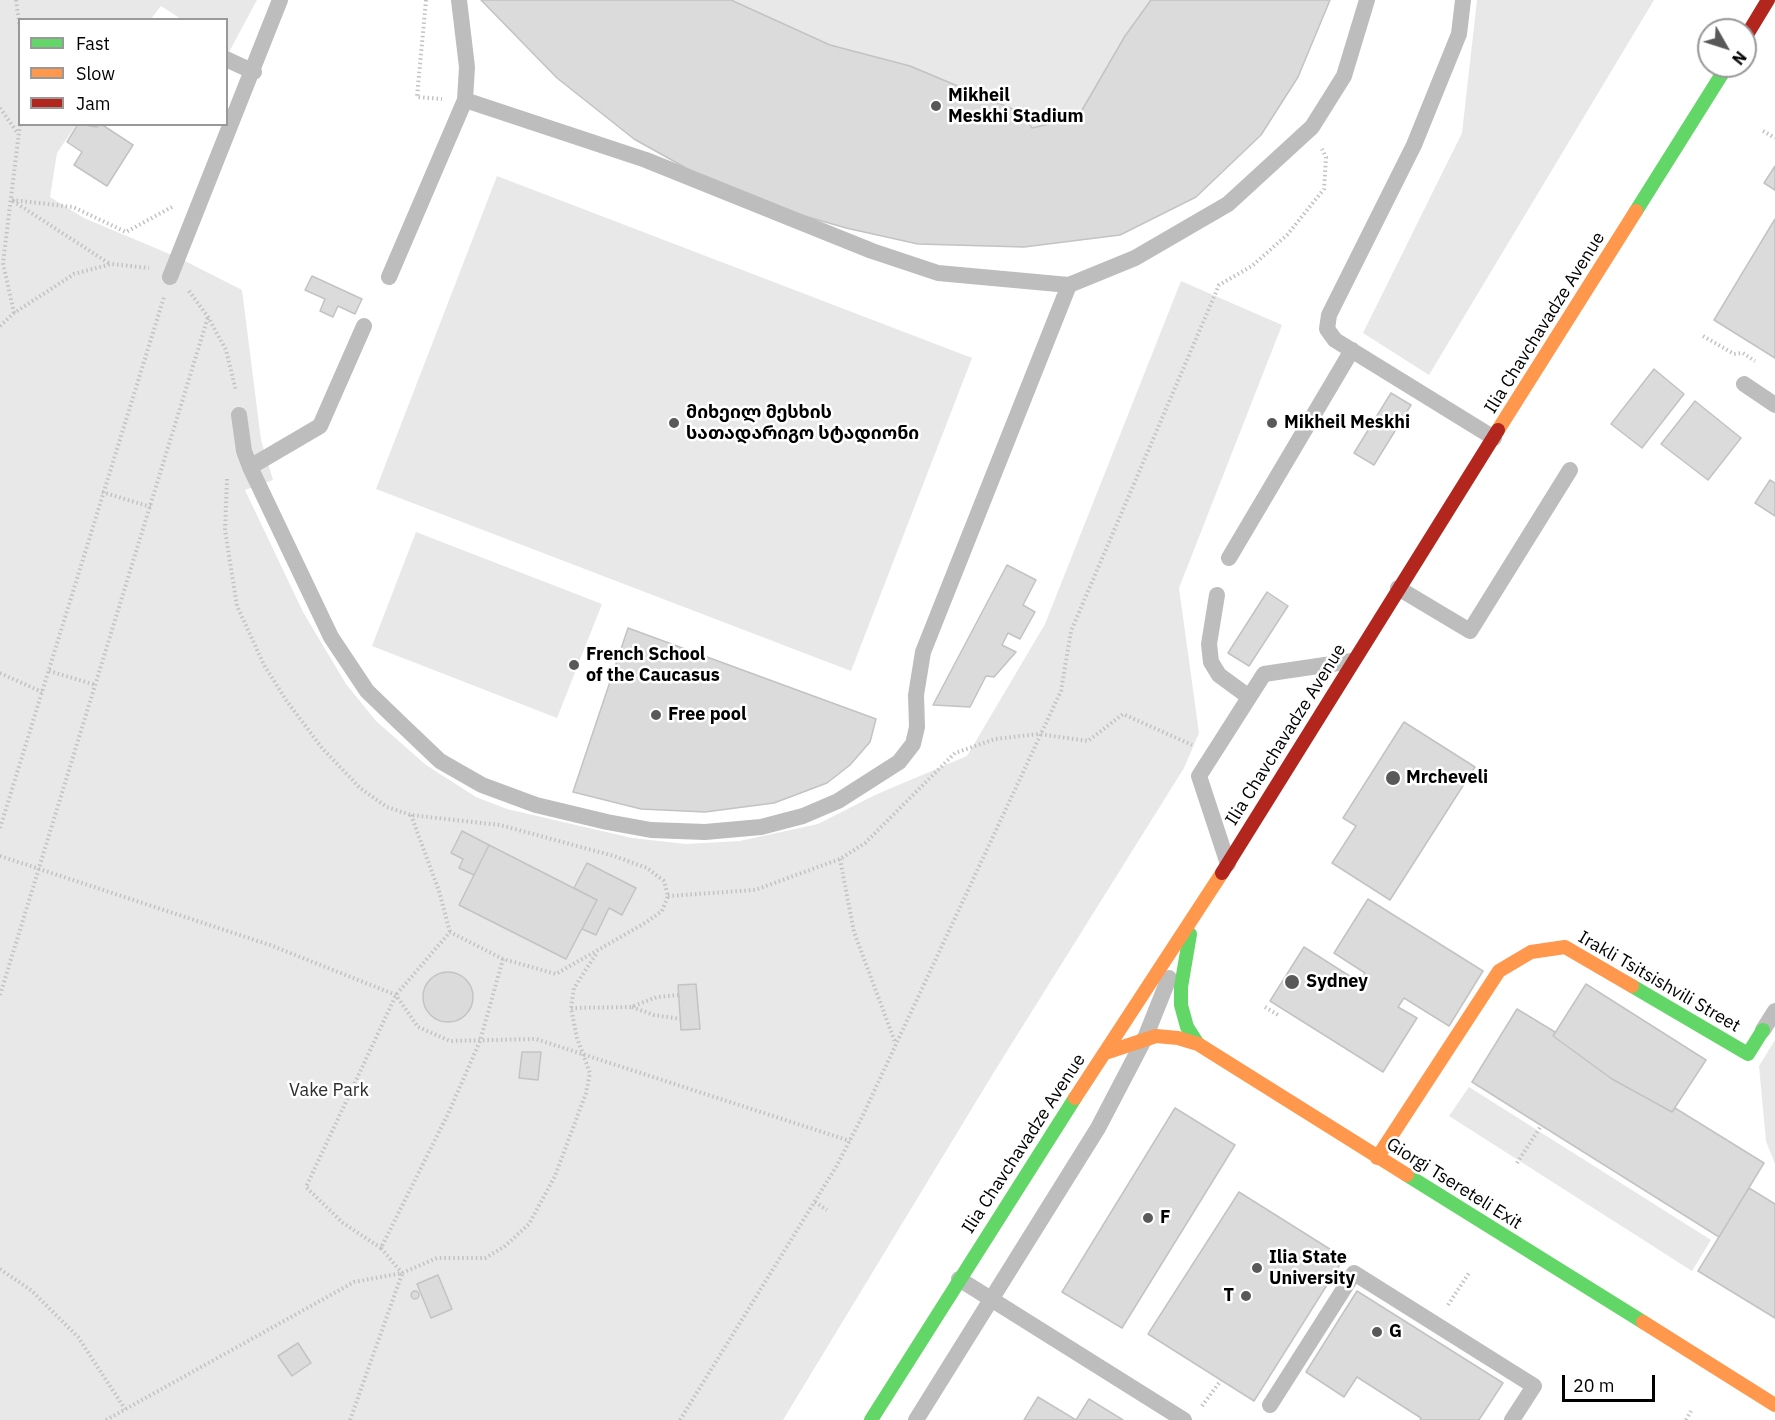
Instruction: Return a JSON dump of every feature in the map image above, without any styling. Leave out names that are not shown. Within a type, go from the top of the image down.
[{"type":"main road","points":[[1757,18],[1768,0]]},
{"type":"main road","name":"Ilia Chavchavadze Avenue","points":[[871,1420],[959,1279],[1192,922],[1353,660],[1719,78]]},
{"type":"main road","points":[[1192,922],[1185,957],[1180,1005],[1187,1027],[1198,1044]]},
{"type":"main road","name":"Irakli Tsitsishvili Street","points":[[1377,1158],[1499,971],[1531,952],[1565,947],[1756,1056],[1763,1030]]},
{"type":"main road","name":"Giorgi Tsereteli Exit","points":[[1105,1053],[1145,1038],[1166,1035],[1198,1044],[1775,1405]]},
{"type":"lane","points":[[170,277],[254,72],[280,0]]},
{"type":"lane","points":[[389,277],[465,100],[467,67],[459,0]]},
{"type":"lane","points":[[465,100],[646,160],[873,251],[938,273],[1069,285],[1135,258],[1228,204],[1312,127],[1344,76],[1368,0]]},
{"type":"lane","points":[[1463,0],[1459,34],[1414,145],[1329,315],[1327,329],[1335,340],[1494,438]]},
{"type":"lane","points":[[228,60],[254,72]]},
{"type":"lane","points":[[239,415],[244,451],[250,467],[295,567],[331,637],[367,691],[440,760],[482,785],[525,801],[608,822],[651,830],[705,832],[761,827],[803,816],[838,801],[899,762],[913,744],[917,727],[916,695],[923,652],[1069,285]]},
{"type":"lane","points":[[250,467],[320,426],[364,326]]},
{"type":"lane","points":[[1229,558],[1352,350]]},
{"type":"lane","points":[[1744,384],[1775,405]]},
{"type":"lane","points":[[1398,588],[1470,631],[1570,470]]},
{"type":"lane","points":[[1217,595],[1209,644],[1211,662],[1219,675],[1249,697]]},
{"type":"lane","points":[[1228,865],[1198,776],[1264,674],[1353,660]]},
{"type":"lane","points":[[916,1420],[1098,1128],[1145,1038],[1192,922]]},
{"type":"lane","points":[[1763,1030],[1775,1011]]},
{"type":"lane","points":[[1270,1405],[1354,1273],[1534,1386],[1512,1420]]},
{"type":"lane","points":[[959,1279],[1191,1416]]},
{"type":"path","points":[[16,0],[18,18]]},
{"type":"path","points":[[426,0],[417,97],[465,100]]},
{"type":"path","points":[[0,108],[17,133]]},
{"type":"path","points":[[14,313],[3,263],[19,126]]},
{"type":"path","points":[[1763,131],[1775,138]]},
{"type":"path","points":[[680,1420],[815,1202],[850,1141],[1061,691],[1071,631],[1219,285],[1252,266],[1287,236],[1324,189],[1326,157]]},
{"type":"path","points":[[12,200],[73,207],[126,232],[207,188]]},
{"type":"path","points":[[12,200],[111,264]]},
{"type":"path","points":[[0,326],[14,313],[74,274],[111,264],[142,266],[170,277],[190,292],[208,316],[226,350],[239,415]]},
{"type":"path","points":[[0,828],[170,277]]},
{"type":"path","points":[[0,995],[208,316]]},
{"type":"path","points":[[1703,336],[1734,354]]},
{"type":"path","points":[[102,492],[151,507]]},
{"type":"path","points":[[49,671],[96,686]]},
{"type":"path","points":[[0,673],[42,692]]},
{"type":"path","points":[[668,896],[755,890],[840,859],[865,843],[955,753],[994,740],[1039,734],[1088,741],[1124,714],[1212,754]]},
{"type":"path","points":[[106,1420],[354,1282],[402,1274],[436,1258],[485,1258],[504,1247],[529,1224],[555,1176],[586,1093],[590,1073],[571,1008],[574,988],[597,953],[556,974],[503,959],[450,932],[439,891],[411,815]]},
{"type":"path","points":[[0,856],[270,945],[396,995],[418,1027],[450,1041],[536,1039],[850,1141]]},
{"type":"path","points":[[840,859],[854,932],[877,1001],[895,1042]]},
{"type":"path","points":[[402,1274],[381,1248],[343,1223],[306,1187],[358,1082],[396,995],[450,932]]},
{"type":"path","points":[[381,1248],[448,1114],[480,1041],[503,959]]},
{"type":"path","points":[[571,1008],[631,1007],[657,998],[679,995]]},
{"type":"path","points":[[631,1007],[654,1015],[681,1019]]},
{"type":"path","points":[[1265,1007],[1278,1015]]},
{"type":"path","points":[[1517,1163],[1542,1126]]},
{"type":"path","points":[[815,1202],[827,1210]]},
{"type":"path","points":[[0,1269],[32,1291],[78,1337],[125,1409]]},
{"type":"path","points":[[1449,1302],[1469,1273]]},
{"type":"path","points":[[350,1420],[402,1274]]},
{"type":"path","points":[[1191,1416],[1221,1380]]},
{"type":"path","points":[[1686,1420],[1691,1411]]},
{"type":"green space","name":"Vake Park","points":[[0,0],[257,0],[229,52],[228,18],[179,18],[161,6],[152,18],[18,18],[18,126],[75,126],[57,153],[50,197],[84,218],[179,258],[242,290],[261,440],[273,480],[245,490],[303,612],[346,684],[376,721],[426,765],[476,797],[507,809],[632,838],[686,844],[740,841],[818,824],[875,795],[967,756],[1045,624],[1181,281],[1282,325],[1179,588],[1199,733],[1184,768],[994,1072],[783,1420],[0,1420]]},
{"type":"green space","name":"Mikheil Meskhi Stadium","points":[[481,0],[1330,0],[1298,77],[1261,135],[1196,197],[1120,235],[1024,247],[918,244],[846,228],[763,204],[695,173],[634,139]]},
{"type":"green space","points":[[1477,0],[1654,0],[1429,375],[1363,333],[1462,133]]},
{"type":"green space","name":"მიხეილ მესხის სათადარიგო სტადიონი","points":[[497,176],[972,358],[851,671],[376,489]]},
{"type":"green space","points":[[416,532],[602,604],[557,718],[372,646]]},
{"type":"green space","points":[[1775,1040],[1775,1164],[1766,1141],[1759,1066]]},
{"type":"green space","points":[[1469,1087],[1711,1240],[1692,1271],[1449,1116]]},
{"type":"building","name":"Mikheil Meskhi Stadium","points":[[481,0],[731,0],[830,45],[910,66],[1022,113],[1032,128],[1078,117],[1125,36],[1151,0],[1330,0],[1298,77],[1261,135],[1196,197],[1120,235],[1024,247],[918,244],[846,228],[763,204],[695,173],[634,139],[557,78]]},
{"type":"building","points":[[77,126],[104,126],[133,145],[107,186],[74,165],[82,152],[67,142]]},
{"type":"building","points":[[1775,166],[1775,190],[1764,183]]},
{"type":"building","points":[[1775,219],[1775,358],[1714,320]]},
{"type":"building","points":[[312,276],[362,299],[355,314],[338,306],[333,317],[320,311],[325,299],[305,290]]},
{"type":"building","points":[[1654,369],[1684,394],[1642,448],[1611,424]]},
{"type":"building","points":[[1391,393],[1411,405],[1374,465],[1354,453]]},
{"type":"building","points":[[1695,401],[1741,438],[1708,480],[1661,444]]},
{"type":"building","points":[[1770,480],[1775,483],[1775,516],[1755,503]]},
{"type":"building","points":[[1007,565],[1036,580],[1023,605],[1035,612],[1020,639],[1008,633],[1002,645],[1016,652],[994,677],[986,676],[970,707],[933,705]]},
{"type":"building","points":[[1267,592],[1288,606],[1249,666],[1228,653]]},
{"type":"building","points":[[628,628],[876,719],[870,742],[850,765],[827,783],[774,803],[705,812],[641,809],[573,792]]},
{"type":"building","points":[[1404,722],[1475,767],[1390,900],[1332,863],[1356,826],[1343,818]]},
{"type":"building","points":[[462,831],[489,845],[474,875],[459,868],[463,859],[451,853]]},
{"type":"building","points":[[489,845],[597,900],[566,959],[459,905]]},
{"type":"building","points":[[587,863],[636,888],[622,915],[609,908],[596,935],[582,929],[597,900],[574,888]]},
{"type":"building","points":[[1368,899],[1483,971],[1449,1026],[1404,998],[1398,1007],[1417,1018],[1383,1072],[1270,1001],[1304,947],[1359,982],[1365,973],[1334,953]]},
{"type":"building","points":[[448,972],[457,974],[468,983],[473,997],[471,1006],[462,1017],[448,1022],[439,1020],[428,1011],[423,997],[425,988],[434,977]]},
{"type":"building","points":[[696,984],[700,1029],[681,1030],[678,985]]},
{"type":"building","points":[[1586,984],[1706,1060],[1672,1112],[1612,1079],[1553,1036]]},
{"type":"building","points":[[1517,1009],[1555,1032],[1553,1036],[1612,1079],[1672,1112],[1675,1108],[1764,1163],[1719,1237],[1472,1082]]},
{"type":"building","points":[[522,1052],[541,1052],[538,1080],[519,1078]]},
{"type":"building","name":"F","points":[[1175,1108],[1235,1145],[1122,1328],[1062,1292]]},
{"type":"building","points":[[1749,1188],[1775,1204],[1775,1318],[1698,1271]]},
{"type":"building","name":"T","points":[[1239,1192],[1344,1258],[1254,1401],[1148,1334]]},
{"type":"building","points":[[438,1275],[452,1309],[431,1318],[417,1284]]},
{"type":"building","points":[[415,1291],[419,1295],[415,1299],[411,1295]]},
{"type":"building","name":"G","points":[[1357,1291],[1503,1383],[1479,1420],[1420,1420],[1421,1418],[1357,1377],[1344,1397],[1306,1372]]},
{"type":"building","points":[[298,1343],[311,1363],[292,1376],[278,1356]]},
{"type":"building","points":[[1038,1397],[1076,1420],[1024,1420]]},
{"type":"building","points":[[1089,1399],[1123,1420],[1076,1420]]},
{"type":"traffic: fast","points":[[1636,211],[1719,78]]},
{"type":"traffic: fast","points":[[1190,934],[1181,987],[1181,1005],[1187,1027],[1198,1044]]},
{"type":"traffic: fast","points":[[1632,986],[1748,1054],[1763,1030]]},
{"type":"traffic: fast","points":[[871,1420],[1075,1098]]},
{"type":"traffic: fast","points":[[1407,1175],[1643,1322]]},
{"type":"traffic: slow","points":[[1498,430],[1636,211]]},
{"type":"traffic: slow","points":[[1075,1098],[1222,873]]},
{"type":"traffic: slow","points":[[1377,1158],[1499,971],[1531,952],[1565,947],[1632,986]]},
{"type":"traffic: slow","points":[[1105,1053],[1156,1036],[1178,1038],[1198,1044],[1407,1175]]},
{"type":"traffic: slow","points":[[1643,1322],[1775,1405]]},
{"type":"traffic: jam","points":[[1757,18],[1768,0]]},
{"type":"traffic: jam","points":[[1222,873],[1498,430]]},
{"type":"place","name":"Mikheil Meskhi Stadium","points":[[936,106]]},
{"type":"place","name":"მიხეილ მესხის სათადარიგო სტადიონი","points":[[674,423]]},
{"type":"place","name":"Mikheil Meskhi","points":[[1272,423]]},
{"type":"place","name":"French School of the Caucasus","points":[[574,665]]},
{"type":"place","name":"Free pool","points":[[656,715]]},
{"type":"place","name":"Mrcheveli","points":[[1393,778]]},
{"type":"place","name":"Sydney","points":[[1292,982]]},
{"type":"place","name":"F","points":[[1148,1218]]},
{"type":"place","name":"Ilia State University","points":[[1257,1268]]},
{"type":"place","name":"T","points":[[1246,1296]]},
{"type":"place","name":"G","points":[[1377,1332]]}]
